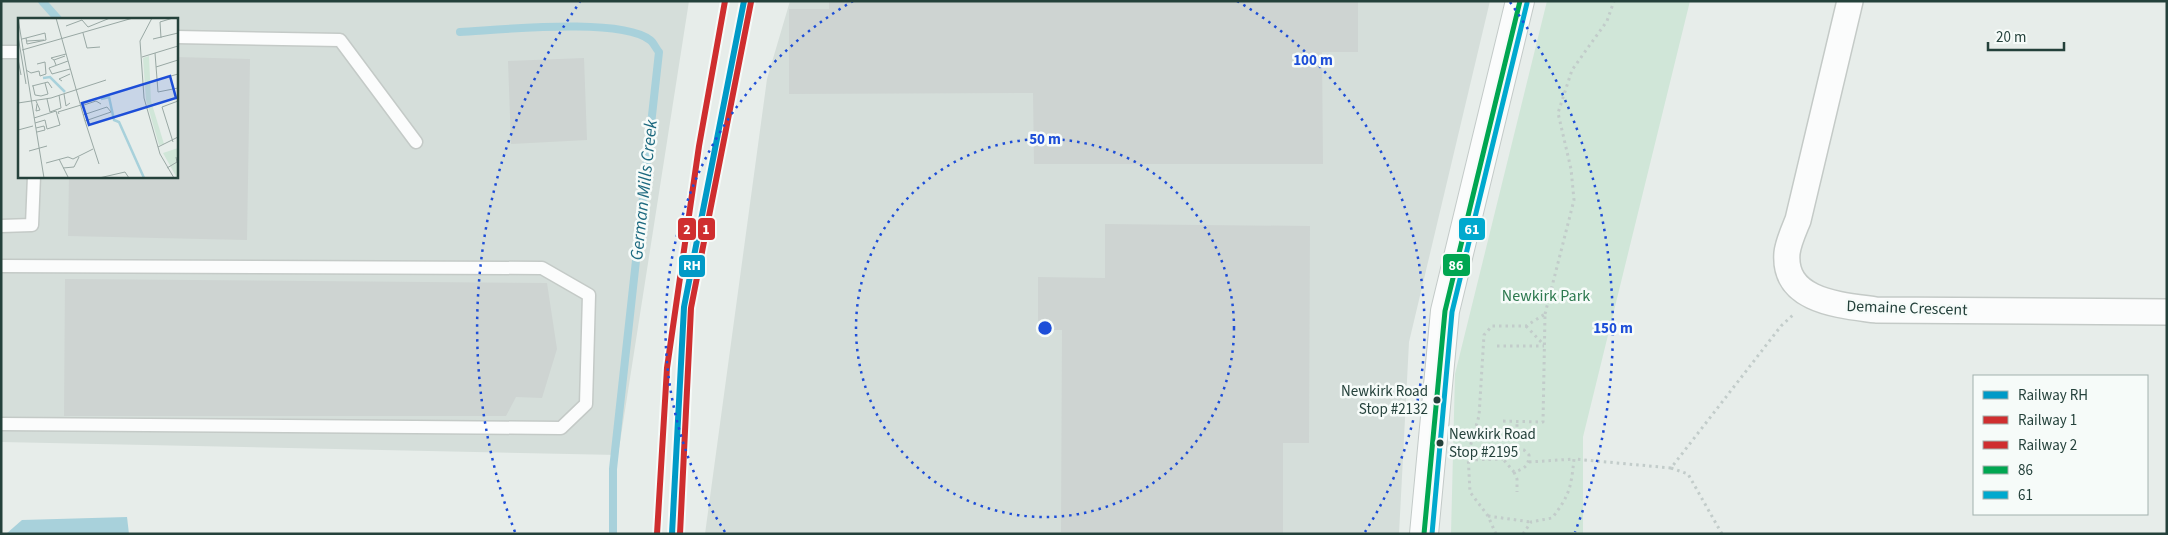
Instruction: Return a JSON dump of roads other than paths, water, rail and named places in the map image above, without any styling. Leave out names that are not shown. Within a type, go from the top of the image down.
[{"type":"street","points":[[1424,534],[1445,311],[1520,1]]},
{"type":"street","name":"Demaine Crescent","points":[[1850,1],[1798,220],[1787,252],[1788,273],[1793,283],[1813,297],[1838,305],[1876,310],[2167,312]]},
{"type":"lane","points":[[178,37],[340,40],[416,142]]},
{"type":"lane","points":[[1,52],[18,52]]},
{"type":"lane","points":[[1,226],[32,225],[34,178]]},
{"type":"lane","points":[[1,266],[542,268],[589,295],[586,404],[561,428],[1,424]]},
{"type":"water","points":[[127,517],[129,534],[6,534],[22,520]]},
{"type":"waterway","name":"German Mills Creek","points":[[42,1],[57,18]]},
{"type":"waterway","name":"German Mills Creek","points":[[460,32],[559,27],[613,29],[635,33],[650,40],[659,52],[613,469],[613,534]]},
{"type":"rail line","name":"2","points":[[657,534],[667,368],[699,146],[725,1]]},
{"type":"rail line","name":"RH","points":[[672,534],[684,307],[744,1]]},
{"type":"rail line","name":"1","points":[[680,534],[691,308],[751,2]]},
{"type":"place","name":"Newkirk Road Stop #2132","points":[[1437,400]]},
{"type":"place","name":"Newkirk Road Stop #2195","points":[[1440,443]]},
{"type":"park label","name":"Newkirk Park","points":[[1546,296]]}]
